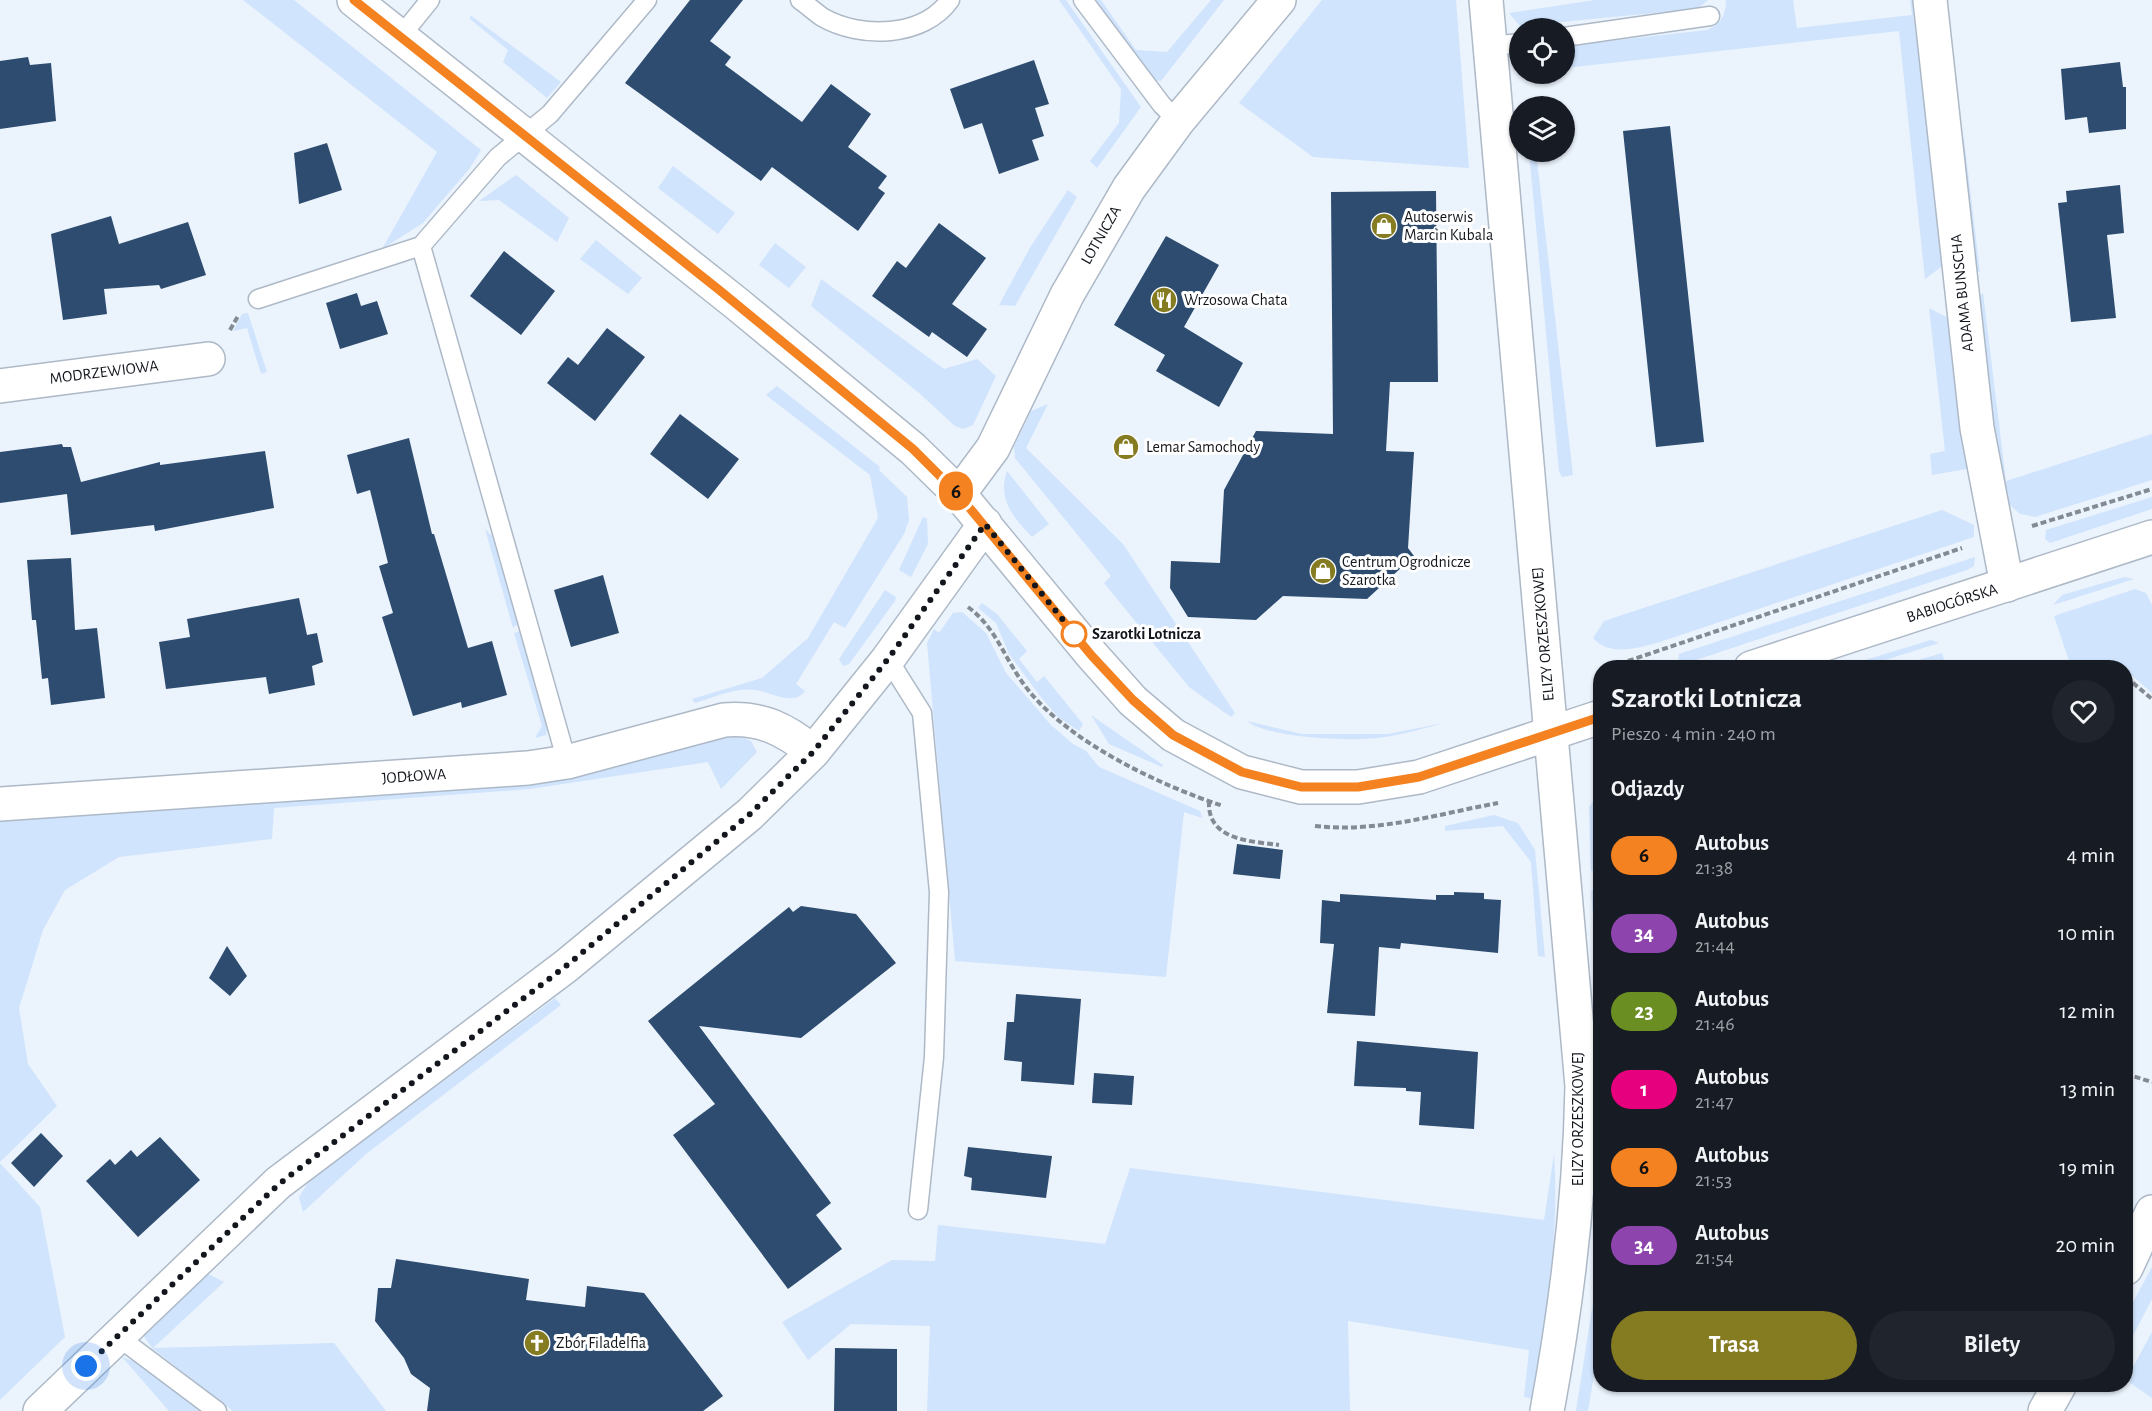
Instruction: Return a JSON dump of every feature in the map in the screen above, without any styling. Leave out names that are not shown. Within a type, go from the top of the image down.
[{"type":"street","points":[[354,0],[913,449],[985,524],[1092,656],[1133,700],[1173,735],[1242,772],[1301,787],[1358,787],[1419,777],[1593,720]]},
{"type":"street","name":"LOTNICZA","points":[[958,494],[993,448],[1066,295],[1129,188],[1178,121],[1279,0]]},
{"type":"street","name":"ELIZY ORZESZKOWEJ","points":[[1486,0],[1505,45],[1552,735],[1582,1086],[1578,1192],[1571,1258],[1547,1411]]},
{"type":"street","name":"ADAMA BUNSCHA","points":[[1930,0],[1977,428],[2007,585]]},
{"type":"street","name":"MODRZEWIOWA","points":[[0,386],[208,358]]},
{"type":"street","points":[[40,1411],[279,1184],[566,966],[750,814],[813,752],[888,659],[985,524]]},
{"type":"street","name":"BABIOGÓRSKA","points":[[1776,660],[2152,537]]},
{"type":"street","name":"JODŁOWA","points":[[0,804],[528,768],[567,762],[724,720],[744,718],[777,727],[813,752]]},
{"type":"street","points":[[2133,1253],[2152,1212]]},
{"type":"street","points":[[2045,1411],[2056,1392]]},
{"type":"lane","points":[[400,37],[430,0]]},
{"type":"lane","points":[[258,299],[421,246],[498,157],[550,114],[647,0]]},
{"type":"lane","points":[[800,0],[824,18],[854,28],[897,30],[916,26],[934,17],[950,0]]},
{"type":"lane","points":[[1083,0],[1155,96],[1178,121]]},
{"type":"lane","points":[[1575,35],[1710,16]]},
{"type":"lane","points":[[421,246],[567,762]]},
{"type":"lane","points":[[888,659],[922,713],[939,892],[934,1057],[918,1210]]},
{"type":"lane","points":[[117,1336],[218,1411]]},
{"type":"path","points":[[208,358],[223,347],[228,333],[246,305],[258,299]]},
{"type":"path","points":[[1631,660],[1996,537],[2152,489]]},
{"type":"path","points":[[938,587],[988,624],[1011,668],[1042,708],[1072,734],[1101,748]]},
{"type":"path","points":[[2133,683],[2152,699]]},
{"type":"path","points":[[1209,801],[1208,814],[1214,825],[1238,840],[1279,845]]},
{"type":"path","points":[[2133,1076],[2152,1082]]},
{"type":"shaded area","points":[[243,0],[294,0],[481,150],[470,168],[423,223],[382,249],[437,152]]},
{"type":"shaded area","points":[[1059,0],[1066,0],[1141,107],[1097,168],[1090,161],[1119,123],[1121,89]]},
{"type":"shaded area","points":[[1095,0],[1101,0],[1136,50],[1167,52],[1211,0],[1224,0],[1161,81],[1154,80]]},
{"type":"shaded area","points":[[1322,0],[1456,0],[1469,168],[1313,157],[1239,103]]},
{"type":"shaded area","points":[[1595,0],[1708,0],[1697,9],[1575,21],[1575,18],[1513,18],[1509,13]]},
{"type":"shaded area","points":[[1726,0],[1793,0],[1797,28],[1912,15],[1910,0],[1920,0],[1913,15],[1949,261],[1925,279],[1899,31],[1575,67],[1575,46],[1707,30],[1721,19],[1725,11]]},
{"type":"shaded area","points":[[470,15],[561,82],[547,98],[503,62],[508,50],[470,19]]},
{"type":"shaded area","points":[[1964,139],[1980,272],[1966,266],[1953,143]]},
{"type":"shaded area","points":[[1530,162],[1537,162],[1573,475],[1562,477],[1559,471]]},
{"type":"shaded area","points":[[673,166],[735,213],[718,234],[658,188]]},
{"type":"shaded area","points":[[516,175],[569,218],[557,242],[499,200],[479,201]]},
{"type":"shaded area","points":[[1068,190],[1077,197],[1015,306],[999,305],[1031,246]]},
{"type":"shaded area","points":[[596,240],[642,278],[628,294],[580,259]]},
{"type":"shaded area","points":[[775,243],[806,267],[789,288],[759,265]]},
{"type":"shaded area","points":[[821,279],[944,369],[977,359],[996,376],[973,425],[963,429],[955,426],[919,393],[811,306]]},
{"type":"shaded area","points":[[1983,293],[2006,481],[2152,434],[2152,480],[2035,517],[2020,514],[2002,498],[1972,301]]},
{"type":"shaded area","points":[[1929,308],[1956,322],[1972,468],[1932,475],[1930,454],[1945,451]]},
{"type":"shaded area","points":[[248,313],[267,372],[261,374],[247,328],[233,331],[242,314]]},
{"type":"shaded area","points":[[777,386],[880,467],[879,470],[907,497],[909,520],[904,534],[845,628],[834,622],[796,684],[805,691],[800,696],[788,698],[748,689],[725,693],[695,703],[692,699],[762,678],[808,638],[878,518],[870,475],[766,395]]},
{"type":"shaded area","points":[[1048,404],[1026,448],[1123,544],[1235,713],[1231,717],[1189,687],[1104,583],[1111,576],[1015,458],[1014,447],[1031,411]]},
{"type":"shaded area","points":[[1007,471],[1049,524],[1032,537],[1009,508],[1004,491]]},
{"type":"shaded area","points":[[2152,497],[2152,509],[2050,543],[2045,539],[2046,530]]},
{"type":"shaded area","points":[[1942,510],[1974,525],[1974,537],[1660,642],[1634,648],[1616,649],[1600,644],[1593,638],[1604,621]]},
{"type":"shaded area","points":[[923,517],[927,519],[928,544],[911,577],[899,570]]},
{"type":"shaded area","points":[[485,529],[492,536],[519,623],[513,628]]},
{"type":"shaded area","points":[[1975,557],[1974,566],[1967,570],[1696,660],[1678,660],[1679,654]]},
{"type":"shaded area","points":[[2124,577],[2134,579],[2053,605],[2062,595]]},
{"type":"shaded area","points":[[2135,589],[2146,593],[2152,605],[2152,693],[2133,676],[2133,660],[2069,660],[2054,616]]},
{"type":"shaded area","points":[[885,590],[896,597],[895,601],[849,664],[843,666],[839,659]]},
{"type":"shaded area","points":[[982,603],[997,614],[1027,651],[1019,659],[1037,682],[1044,676],[1083,724],[1079,731],[1058,717],[1040,696],[1009,654],[996,623],[978,608]]},
{"type":"shaded area","points":[[962,612],[986,633],[1006,673],[1051,725],[1073,744],[1086,751],[1099,767],[1200,811],[1202,818],[1184,812],[1166,977],[955,961],[927,643],[934,629],[939,633],[953,613]]},
{"type":"shaded area","points":[[520,631],[547,729],[546,735],[535,738],[542,726],[514,633]]},
{"type":"shaded area","points":[[1931,640],[1939,643],[1885,660],[1865,660]]},
{"type":"shaded area","points":[[1942,653],[1944,660],[1918,660]]},
{"type":"shaded area","points":[[1091,715],[1163,765],[1162,767],[1109,744]]},
{"type":"shaded area","points":[[1247,721],[1302,734],[1388,734],[1444,723],[1392,736],[1334,739],[1274,732]]},
{"type":"shaded area","points":[[737,735],[751,741],[757,752],[721,789],[708,762],[530,789],[274,808],[272,839],[119,857],[65,890],[43,930],[19,1008],[28,1064],[57,1106],[0,1162],[0,819]]},
{"type":"shaded area","points":[[1593,801],[1593,871],[1591,871],[1589,807]]},
{"type":"shaded area","points":[[1494,815],[1518,823],[1535,850],[1545,957],[1538,956],[1531,862],[1503,826],[1445,831],[1445,826]]},
{"type":"shaded area","points":[[1593,890],[1593,916],[1591,892]]},
{"type":"shaded area","points":[[555,998],[561,1005],[366,1154],[303,1212],[299,1197],[309,1181]]},
{"type":"shaded area","points":[[1554,1154],[1553,1246],[1533,1399],[1524,1397],[1529,1350],[1348,1321],[1350,1411],[927,1411],[930,1326],[851,1324],[808,1360],[782,1322],[892,1260],[935,1261],[938,1225],[1105,1244],[1130,1168],[1544,1220]]},
{"type":"shaded area","points":[[0,1163],[40,1207],[65,1337],[0,1400]]},
{"type":"shaded area","points":[[2152,1267],[2152,1299],[2133,1336],[2133,1302]]},
{"type":"shaded area","points":[[208,1274],[224,1282],[153,1348],[334,1343],[386,1411],[233,1411],[152,1348],[143,1335],[199,1277]]},
{"type":"shaded area","points":[[1593,1302],[1593,1381],[1588,1411],[1576,1411]]},
{"type":"shaded area","points":[[2152,1332],[2152,1398],[2133,1385],[2133,1367]]},
{"type":"shaded area","points":[[122,1357],[139,1363],[207,1411],[169,1411]]},
{"type":"building","points":[[690,0],[743,0],[710,41],[731,57],[725,65],[802,122],[831,84],[871,114],[848,147],[887,176],[878,188],[885,193],[858,231],[772,167],[761,181],[625,83]]},
{"type":"building","points":[[28,57],[30,65],[51,63],[56,121],[0,129],[0,61]]},
{"type":"building","points":[[1034,60],[1049,104],[1035,108],[1044,136],[1032,140],[1039,160],[999,174],[982,123],[964,129],[950,89]]},
{"type":"building","points":[[2120,62],[2123,87],[2126,87],[2126,129],[2089,133],[2087,117],[2065,120],[2061,69]]},
{"type":"building","points":[[1670,126],[1704,442],[1656,447],[1623,131]]},
{"type":"building","points":[[327,143],[342,190],[299,204],[294,153]]},
{"type":"building","points":[[2120,185],[2124,233],[2107,235],[2116,318],[2071,322],[2058,203],[2067,202],[2066,191]]},
{"type":"building","points":[[1436,191],[1438,382],[1390,382],[1386,451],[1414,452],[1408,548],[1414,556],[1367,599],[1283,596],[1256,620],[1188,617],[1170,588],[1171,561],[1220,563],[1224,490],[1256,431],[1333,434],[1331,192]]},
{"type":"building","points":[[111,216],[119,244],[188,222],[206,275],[161,289],[159,285],[104,289],[107,314],[63,320],[51,234]]},
{"type":"building","points":[[939,223],[986,258],[952,304],[987,329],[967,357],[932,332],[929,337],[872,296],[897,261],[906,268]]},
{"type":"building","name":"Wrzosowa Chata","points":[[1166,236],[1219,265],[1184,327],[1243,363],[1219,407],[1156,371],[1165,355],[1114,325]]},
{"type":"building","points":[[504,251],[555,291],[521,335],[470,296]]},
{"type":"building","points":[[357,293],[361,306],[377,301],[388,334],[340,349],[326,303]]},
{"type":"building","points":[[607,328],[645,357],[595,421],[547,383],[568,357],[578,365]]},
{"type":"building","points":[[680,414],[739,459],[708,499],[650,454]]},
{"type":"building","points":[[409,438],[432,534],[434,534],[468,648],[492,641],[507,695],[462,708],[461,702],[413,716],[382,617],[393,613],[379,566],[388,563],[370,490],[357,494],[347,455]]},
{"type":"building","points":[[62,444],[63,447],[71,447],[81,482],[160,462],[160,465],[265,451],[274,508],[155,531],[154,525],[71,535],[67,494],[0,503],[0,452]]},
{"type":"building","points":[[71,558],[75,630],[97,628],[105,698],[51,705],[48,678],[42,679],[36,620],[32,620],[27,560]]},
{"type":"building","points":[[603,575],[619,633],[571,647],[554,590]]},
{"type":"building","points":[[299,598],[307,635],[317,633],[323,662],[312,666],[315,685],[269,694],[266,677],[166,689],[159,642],[190,637],[187,619]]},
{"type":"building","points":[[1237,844],[1283,850],[1280,879],[1233,874]]},
{"type":"building","points":[[1454,892],[1484,893],[1484,899],[1501,900],[1498,953],[1401,943],[1400,949],[1379,947],[1375,1016],[1327,1013],[1334,944],[1320,943],[1322,900],[1340,902],[1340,894],[1436,900],[1436,895],[1454,895]]},
{"type":"building","points":[[801,906],[856,914],[896,963],[801,1038],[699,1026],[831,1203],[816,1215],[842,1249],[788,1289],[673,1135],[715,1104],[648,1021],[789,907],[793,912]]},
{"type":"building","points":[[227,946],[247,976],[230,996],[209,978]]},
{"type":"building","points":[[1016,994],[1081,999],[1074,1085],[1021,1081],[1022,1062],[1004,1060],[1007,1022],[1014,1022]]},
{"type":"building","points":[[1357,1041],[1478,1052],[1474,1129],[1419,1125],[1421,1092],[1406,1091],[1406,1088],[1354,1086]]},
{"type":"building","points":[[1094,1073],[1134,1076],[1132,1105],[1092,1103]]},
{"type":"building","points":[[41,1133],[63,1156],[34,1187],[11,1163]]},
{"type":"building","points":[[160,1137],[200,1180],[138,1237],[86,1181],[110,1159],[115,1165],[131,1150],[137,1157]]},
{"type":"building","points":[[968,1147],[1052,1156],[1046,1198],[971,1190],[972,1178],[964,1176]]},
{"type":"building","name":"Zbór Filadelfia","points":[[396,1259],[529,1279],[526,1300],[585,1307],[587,1286],[644,1293],[723,1396],[703,1411],[427,1411],[430,1388],[411,1374],[404,1358],[375,1321],[378,1288],[391,1288]]},
{"type":"building","points":[[835,1348],[897,1349],[897,1411],[834,1411]]},
{"type":"bus line","name":"6","points":[[354,0],[718,289],[913,449],[985,524],[1092,656],[1133,700],[1173,735],[1242,772],[1301,787],[1358,787],[1419,777],[1593,720]]},
{"type":"place","name":"Autoserwis Marcin Kubala","points":[[1384,226]]},
{"type":"place","name":"Wrzosowa Chata","points":[[1164,300]]},
{"type":"place","name":"Lemar Samochody","points":[[1126,447]]},
{"type":"place","name":"Centrum Ogrodnicze Szarotka","points":[[1323,571]]},
{"type":"place","name":"Szarotki Lotnicza","points":[[1074,634]]},
{"type":"place","name":"Zbór Filadelfia","points":[[537,1343]]},
{"type":"route","points":[[86,1366],[200,1256],[279,1184],[351,1126],[566,966],[750,814],[813,752],[888,659],[985,524],[1077,637],[1074,634]]}]
